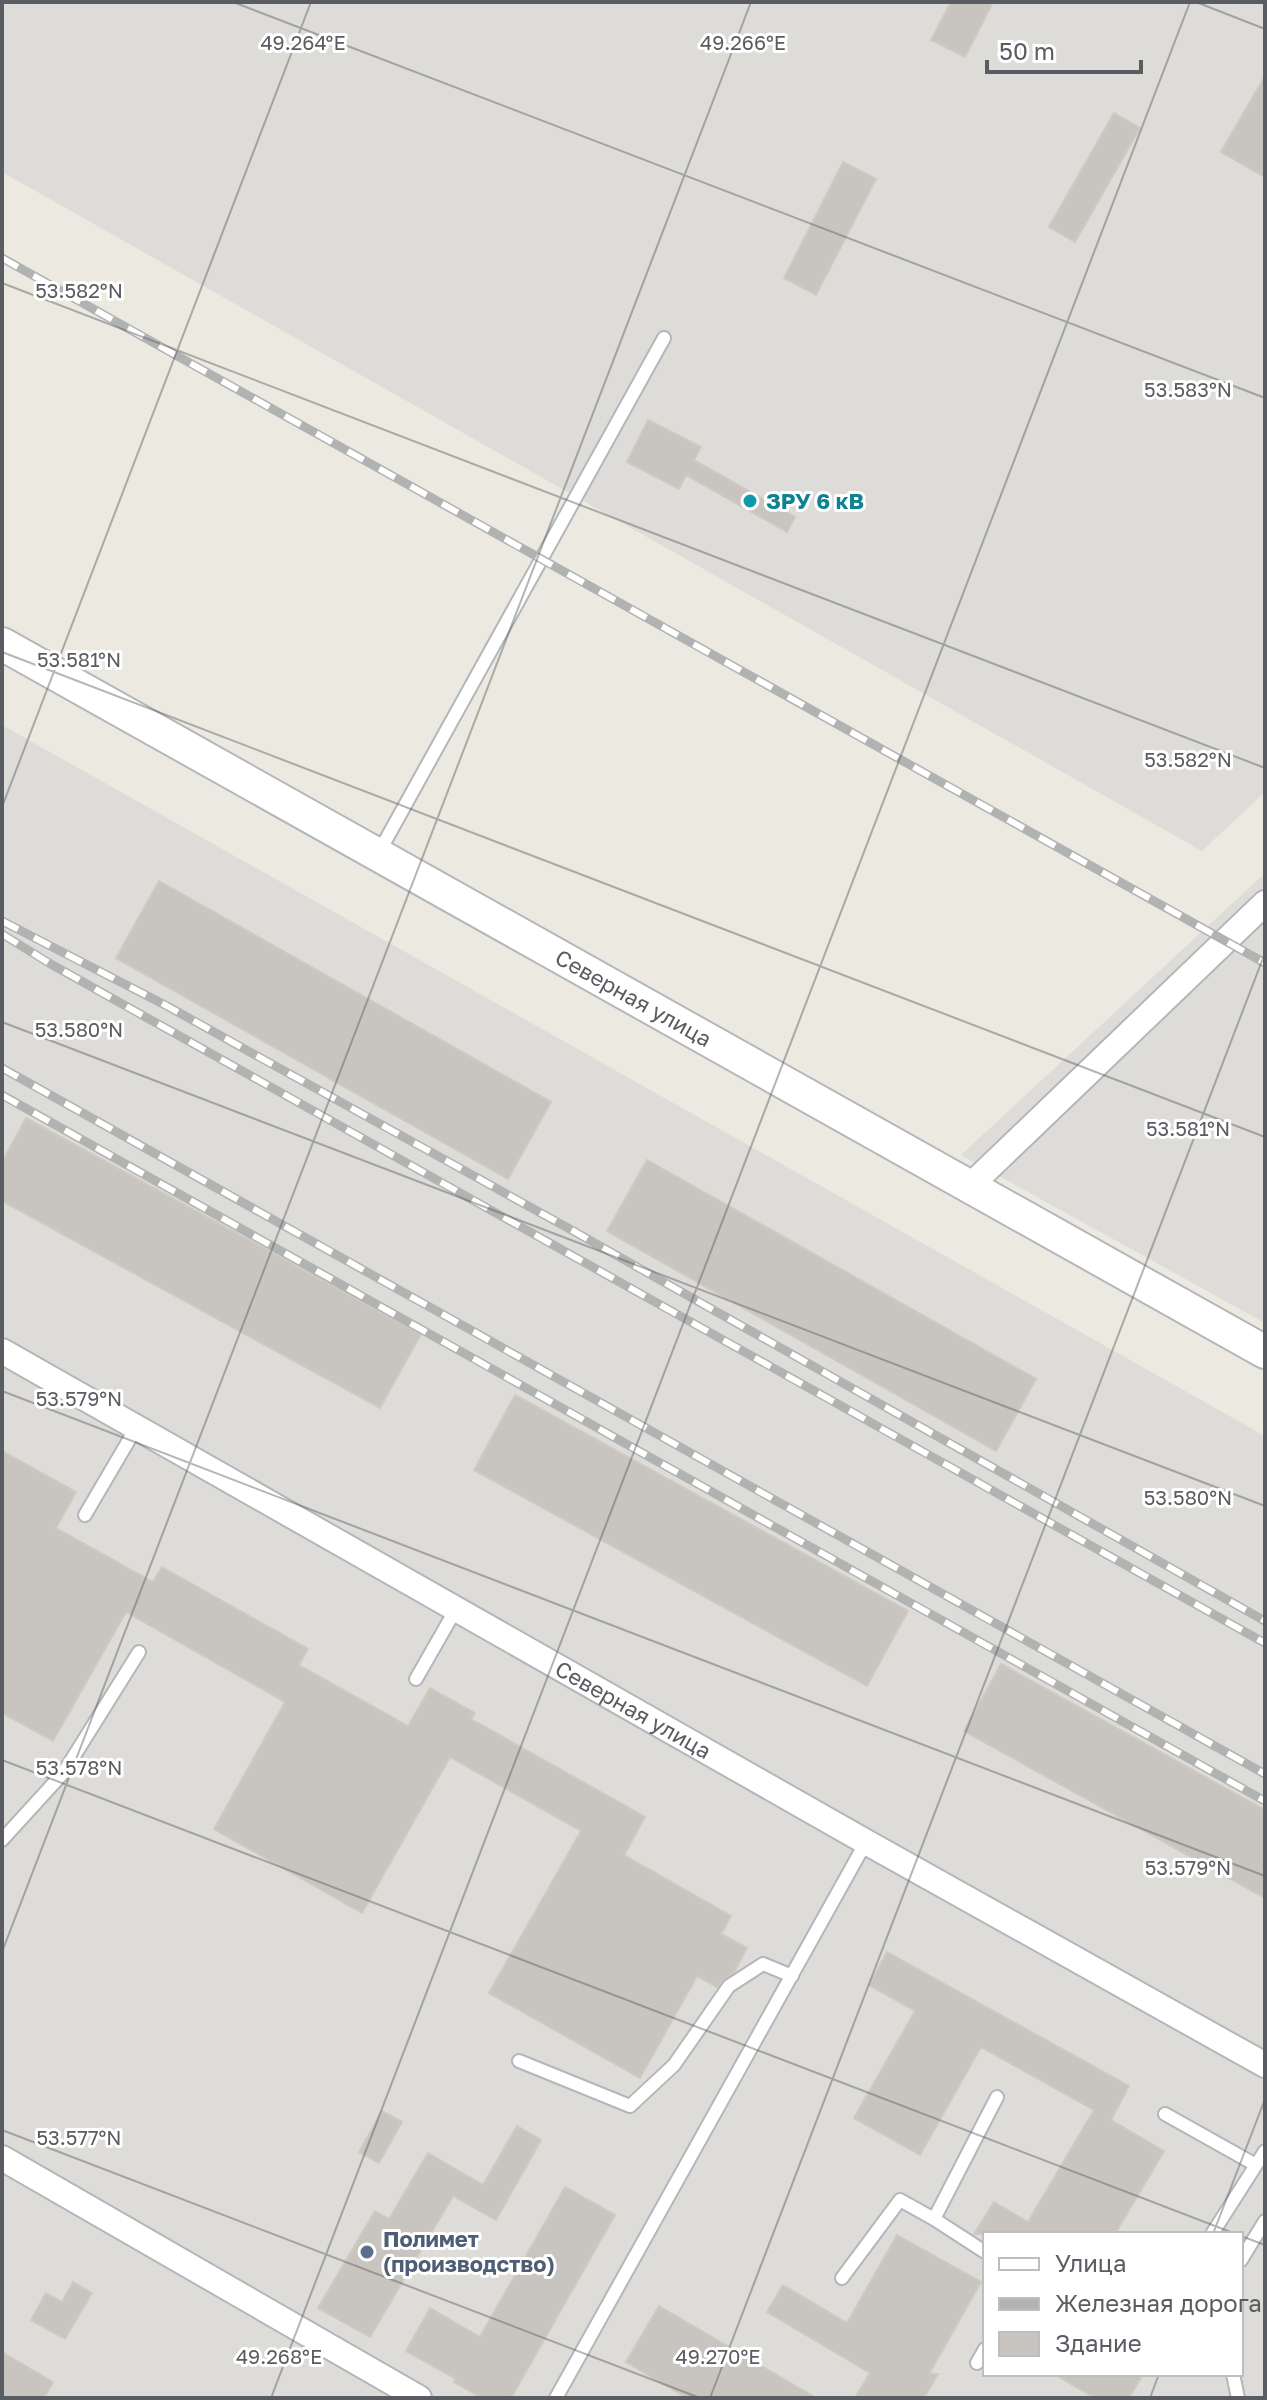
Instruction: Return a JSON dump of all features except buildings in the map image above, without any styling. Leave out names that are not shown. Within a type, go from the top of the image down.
[{"type":"main road","name":"Северная улица","points":[[2,644],[1265,1352]]},
{"type":"street","points":[[970,1186],[1265,903]]},
{"type":"street","name":"Северная улица","points":[[2,1351],[1265,2065]]},
{"type":"street","points":[[2,2158],[419,2398]]},
{"type":"lane","points":[[378,854],[664,338]]},
{"type":"lane","points":[[85,1515],[136,1428]]},
{"type":"lane","points":[[416,1679],[456,1609]]},
{"type":"lane","points":[[2,1840],[64,1772],[139,1652]]},
{"type":"lane","points":[[556,2398],[866,1842]]},
{"type":"lane","points":[[519,2061],[630,2106],[674,2065],[729,1986],[763,1964],[792,1976]]},
{"type":"lane","points":[[934,2219],[997,2097]]},
{"type":"lane","points":[[1165,2114],[1256,2165]]},
{"type":"lane","points":[[1213,2232],[1265,2151]]},
{"type":"lane","points":[[842,2278],[900,2200],[983,2251]]},
{"type":"lane","points":[[1243,2257],[1265,2221]]},
{"type":"lane","points":[[977,2363],[983,2352]]},
{"type":"lane","points":[[1233,2376],[1238,2398]]},
{"type":"shaded area","points":[[2,2],[1265,2],[1265,792],[1202,851],[2,172]]},
{"type":"shaded area","points":[[2,725],[1265,1436],[1265,2398],[2,2398]]},
{"type":"shaded area","points":[[1265,873],[1265,1323],[961,1155]]},
{"type":"railway","points":[[2,258],[1265,963]]},
{"type":"railway","points":[[2,921],[167,1006],[568,1228],[1265,1621]]},
{"type":"railway","points":[[2,934],[1265,1643]]},
{"type":"railway","points":[[2,1068],[1265,1774]]},
{"type":"railway","points":[[2,1095],[1265,1801]]},
{"type":"place","name":"ЗРУ 6 кВ","points":[[750,501]]},
{"type":"place","name":"Полимет (производство)","points":[[367,2252]]}]
